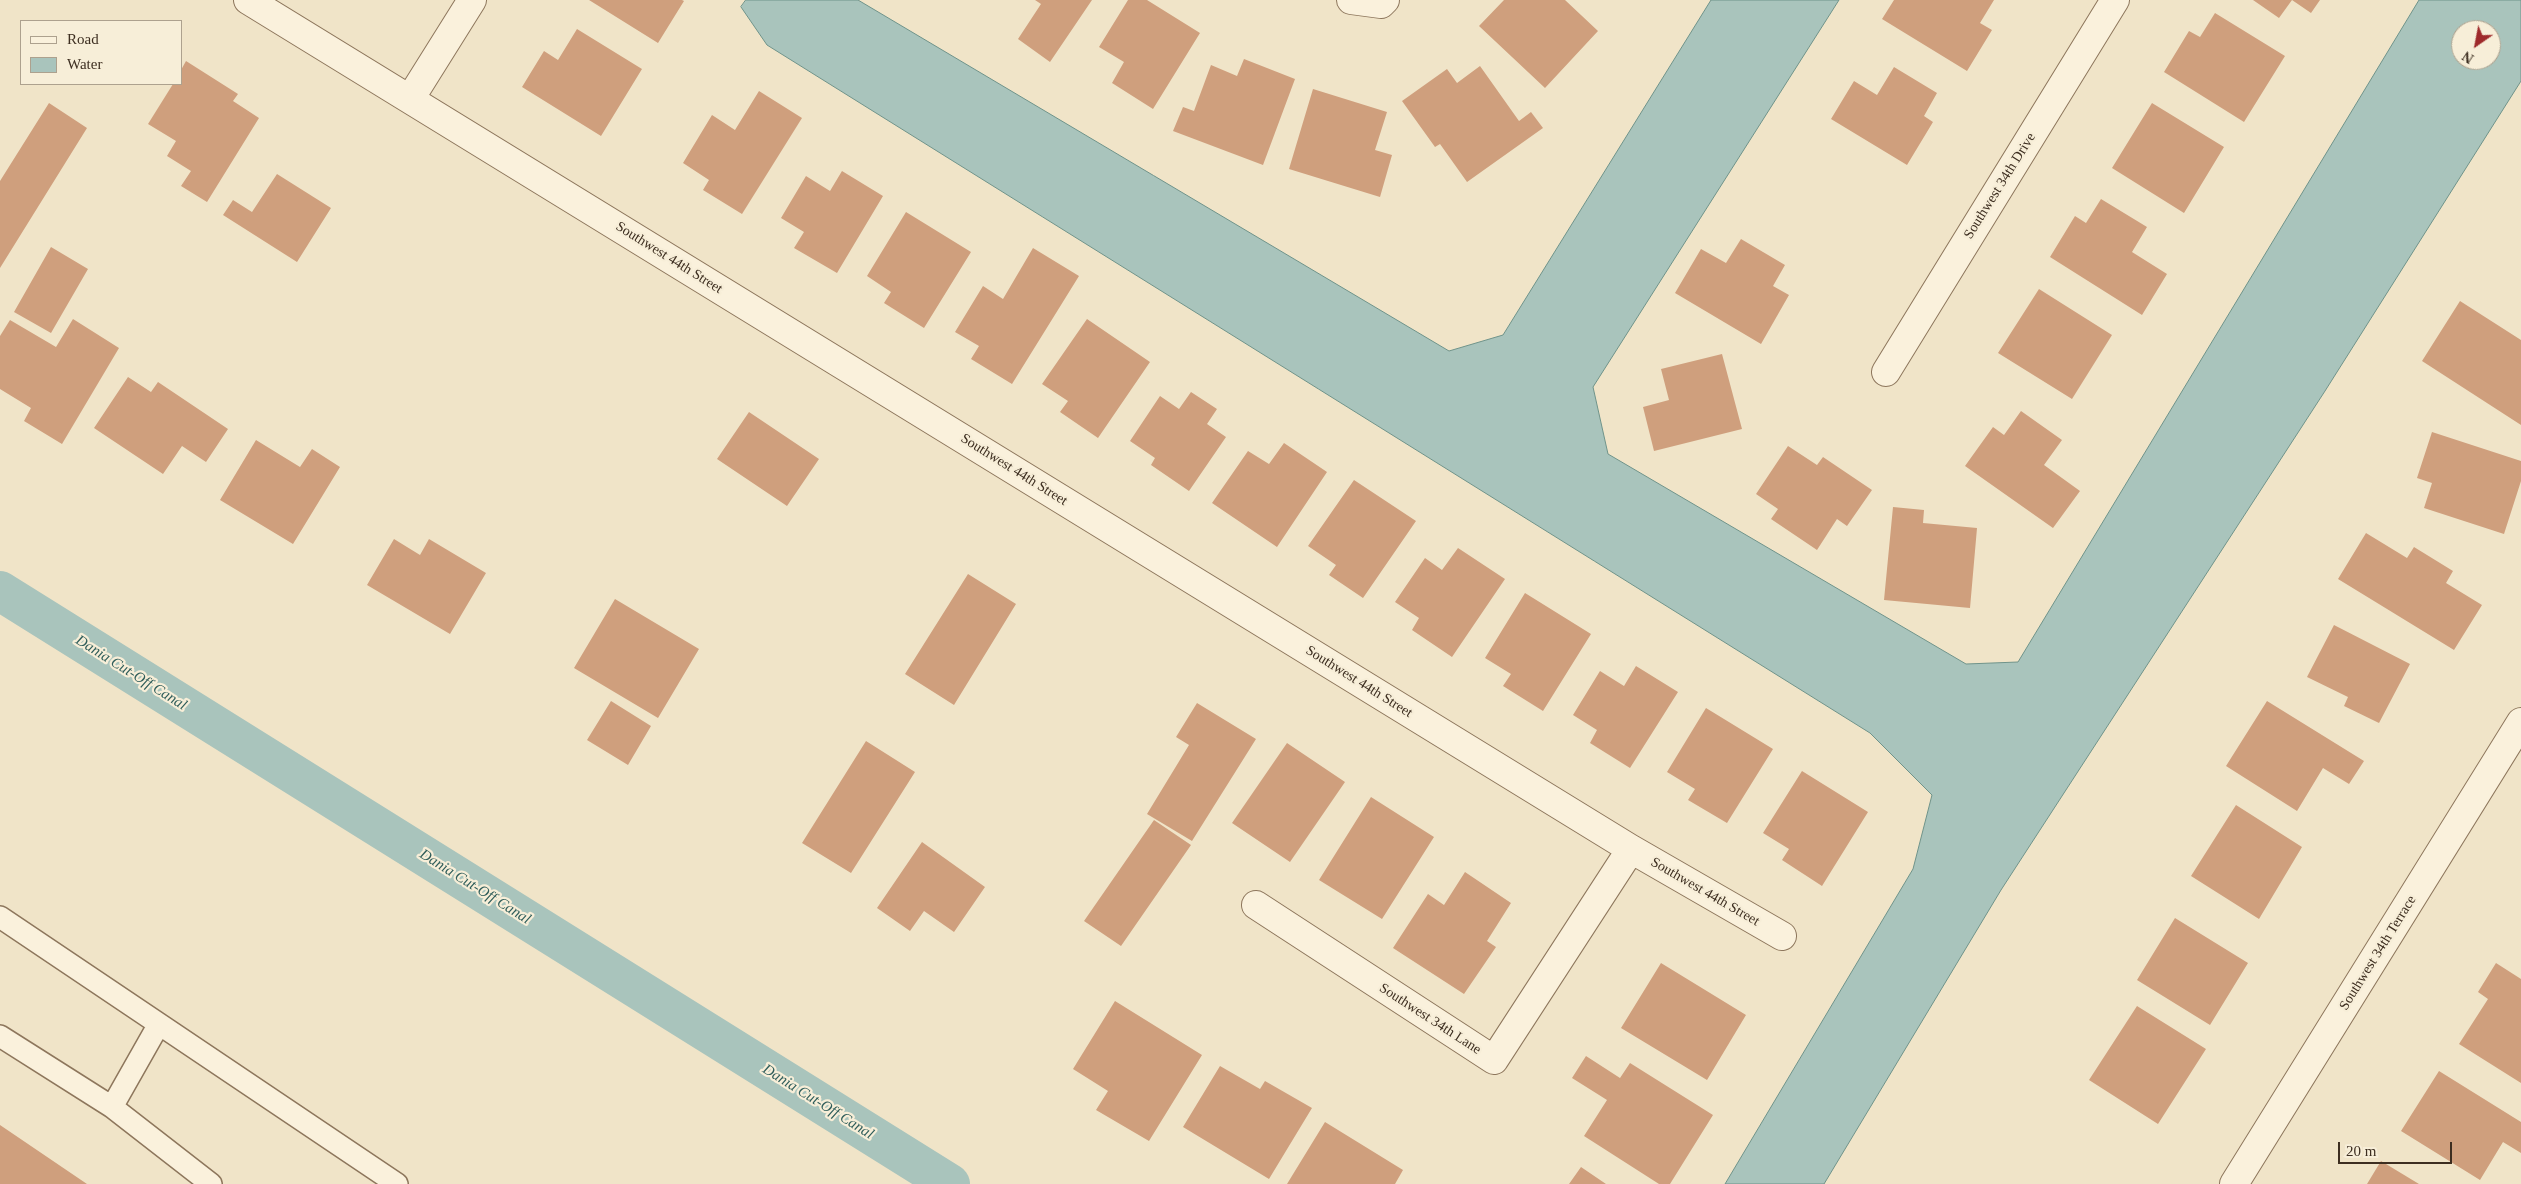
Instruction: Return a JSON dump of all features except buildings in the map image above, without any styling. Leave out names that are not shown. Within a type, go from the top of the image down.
[{"type":"street","name":"Southwest 44th Street","points":[[248,0],[1631,849],[1782,936]]},
{"type":"street","points":[[410,99],[472,0]]},
{"type":"street","points":[[1351,0],[1383,2]]},
{"type":"street","name":"Southwest 34th Drive","points":[[1886,372],[2115,0]]},
{"type":"street","name":"Southwest 34th Terrace","points":[[2234,1184],[2521,722]]},
{"type":"street","name":"Southwest 34th Lane","points":[[1256,905],[1494,1060],[1631,849]]},
{"type":"lane","points":[[0,918],[397,1184]]},
{"type":"lane","points":[[112,1107],[159,1024]]},
{"type":"lane","points":[[0,1036],[112,1107],[211,1184]]},
{"type":"water","points":[[746,0],[858,0],[1449,351],[1503,335],[1711,0],[1839,0],[1593,387],[1608,454],[1966,664],[2018,662],[2419,0],[2521,0],[2521,81],[2325,391],[2001,890],[1824,1184],[1725,1184],[1913,869],[1932,795],[1870,733],[767,45],[741,7]]},
{"type":"waterway","name":"Dania Cut-Off Canal","points":[[0,591],[950,1184]]}]
